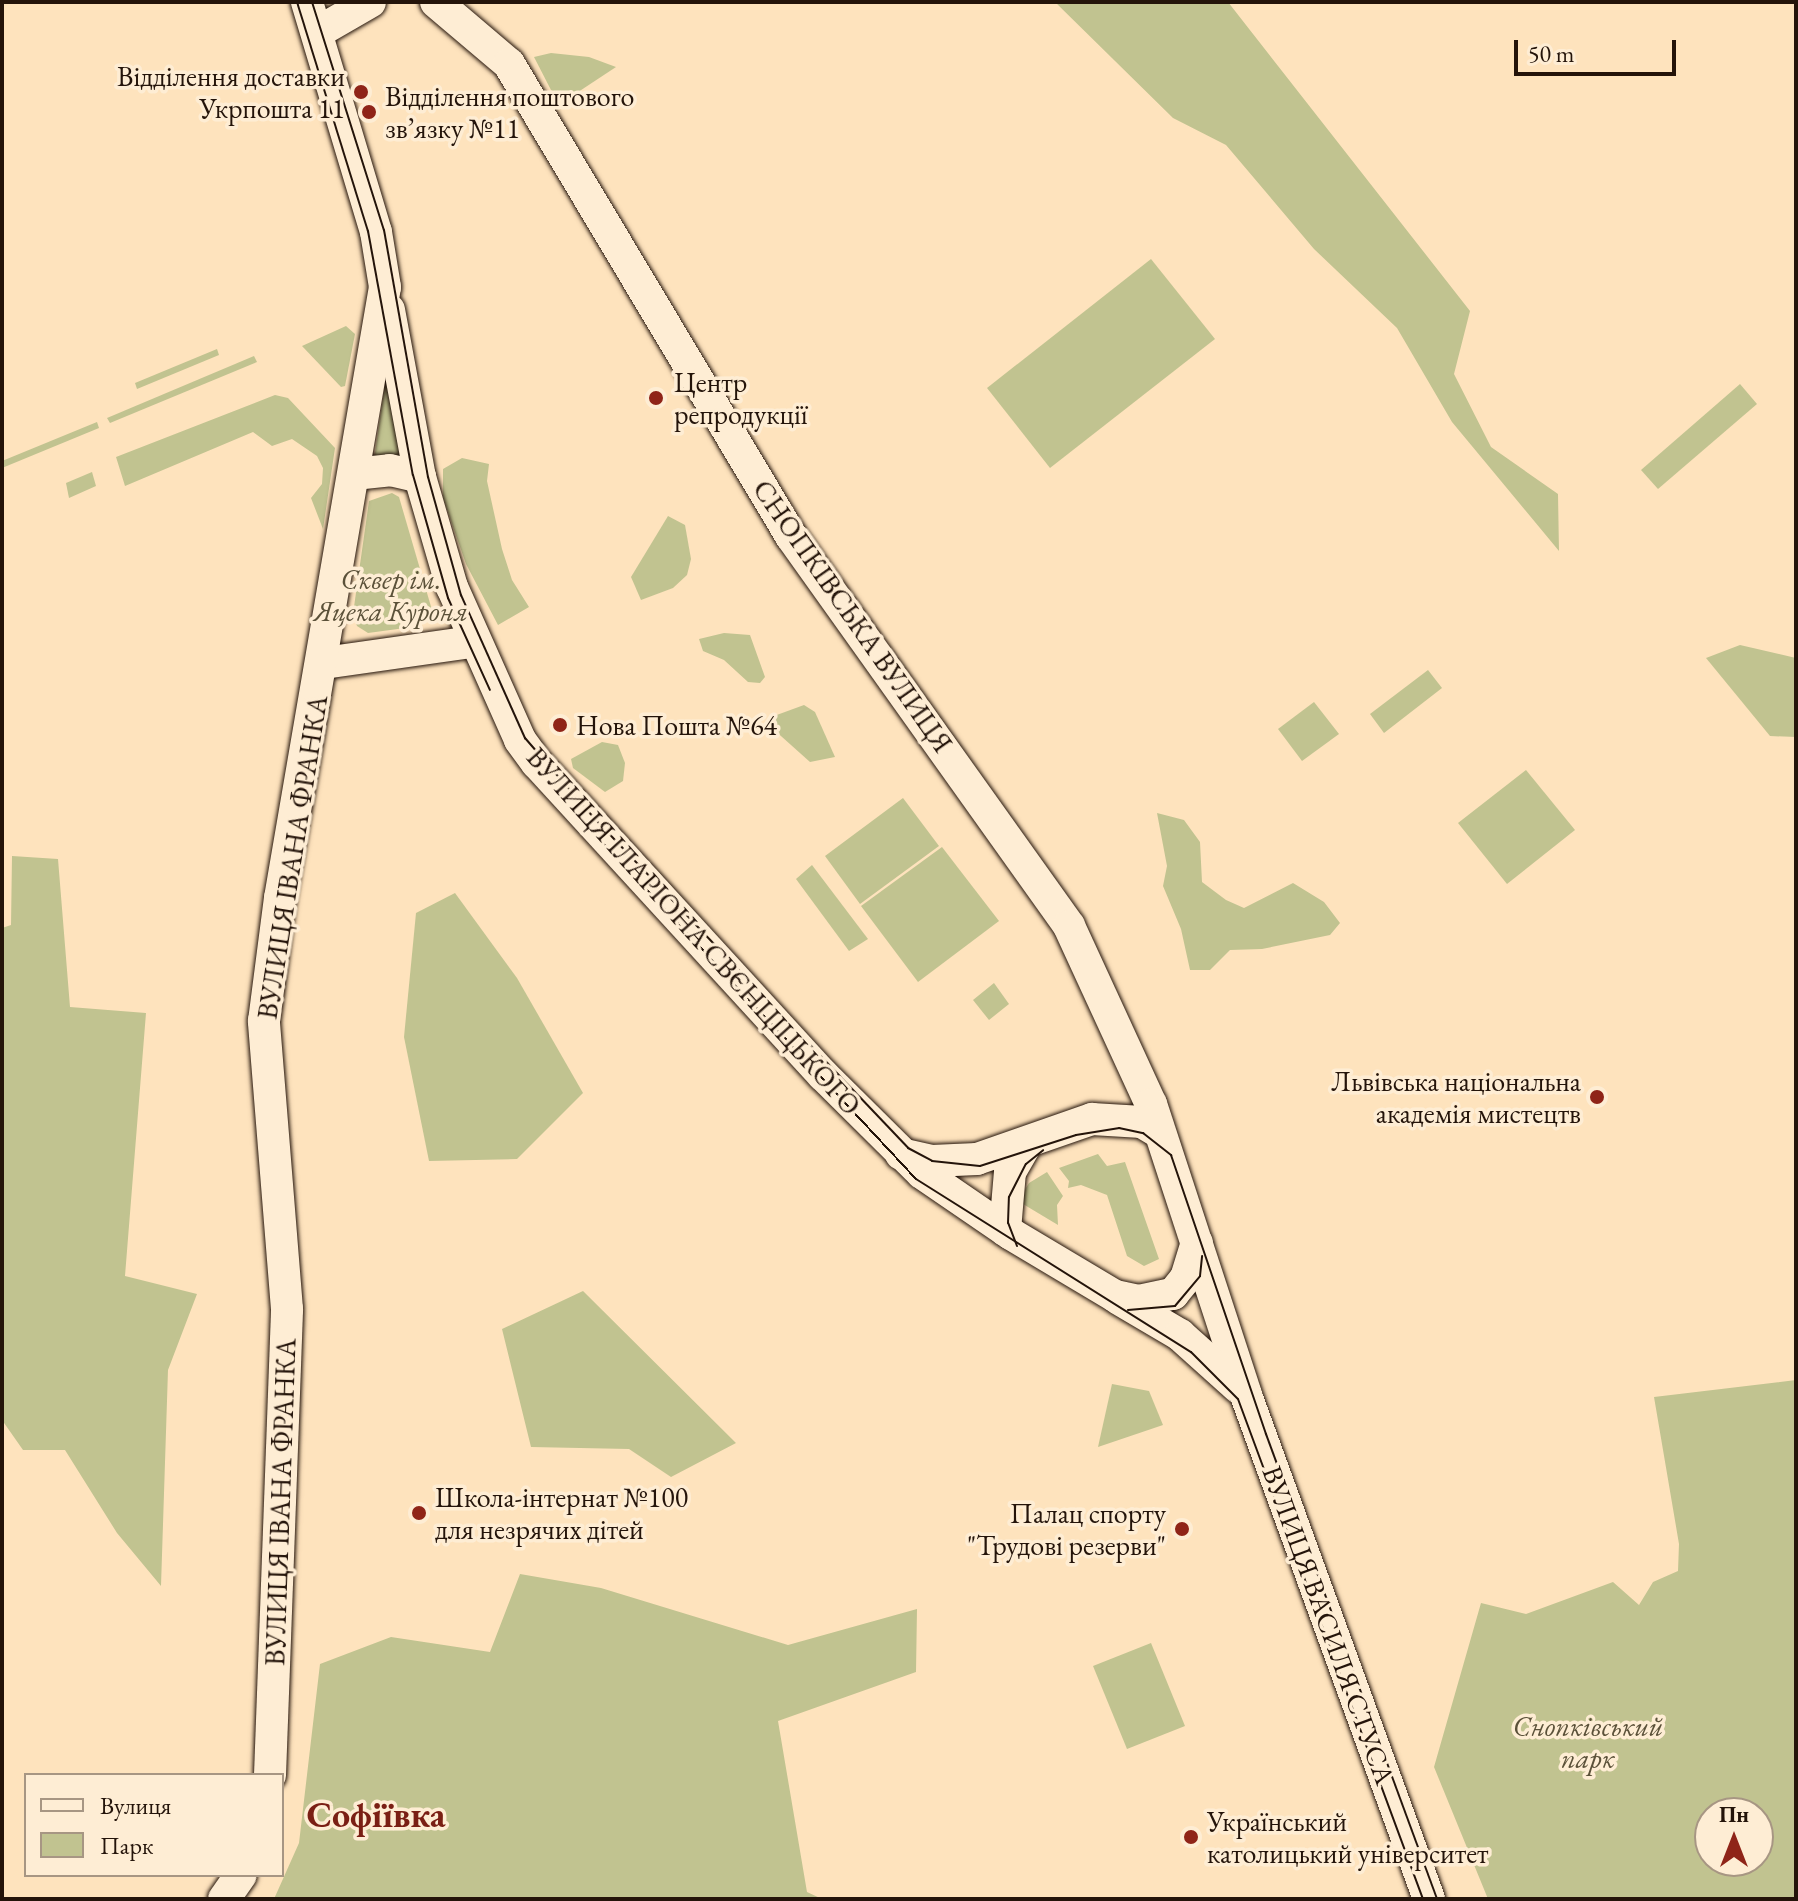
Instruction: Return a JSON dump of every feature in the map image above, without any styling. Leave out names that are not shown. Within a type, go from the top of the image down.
[{"type":"main road","name":"ВУЛИЦЯ ІВАНА ФРАНКА","points":[[270,1773],[287,1309],[264,1021],[280,898],[324,663],[385,287],[376,232],[307,2]]},
{"type":"main road","points":[[318,32],[370,2]]},
{"type":"main road","name":"СНОПКІВСЬКА ВУЛИЦЯ","points":[[436,2],[469,25],[509,64],[791,536],[1069,926],[1140,1075],[1157,1131]]},
{"type":"main road","name":"ВУЛИЦЯ ІЛАРІОНА СВЄНЦІЦЬКОГО","points":[[385,287],[420,477],[472,642],[520,740],[537,763],[898,1153],[1005,1230]]},
{"type":"main road","points":[[354,474],[390,470],[420,477]]},
{"type":"main road","points":[[324,663],[472,642]]},
{"type":"main road","points":[[898,1153],[932,1161],[977,1159],[1092,1119],[1142,1122],[1157,1131],[1246,1395]]},
{"type":"main road","points":[[1026,1144],[1010,1172],[1005,1230],[1209,1356],[1246,1395]]},
{"type":"main road","points":[[1115,1296],[1139,1301],[1173,1294],[1186,1278],[1197,1243]]},
{"type":"main road","name":"ВУЛИЦЯ ВАСИЛЯ СТУСА","points":[[1246,1395],[1429,1899]]},
{"type":"main road","points":[[224,1899],[240,1877]]},
{"type":"green space","points":[[1055,2],[1228,2],[1470,311],[1454,374],[1491,447],[1558,494],[1559,551],[1452,422],[1397,328],[1314,249],[1226,145],[1173,118]]},
{"type":"green space","points":[[551,53],[589,57],[616,67],[563,102],[551,90],[534,57]]},
{"type":"green space","points":[[1151,259],[1215,339],[1050,468],[987,388]]},
{"type":"green space","points":[[346,326],[355,334],[345,386],[341,387],[302,346]]},
{"type":"green space","points":[[217,349],[219,355],[137,389],[135,383]]},
{"type":"green space","points":[[254,356],[257,362],[110,423],[107,418]]},
{"type":"green space","points":[[387,369],[404,460],[374,460]]},
{"type":"green space","points":[[1740,384],[1757,404],[1658,489],[1641,470]]},
{"type":"green space","points":[[275,395],[288,398],[335,448],[323,529],[311,498],[322,484],[323,468],[317,456],[292,439],[272,446],[253,432],[125,486],[116,457]]},
{"type":"green space","points":[[97,422],[99,428],[2,468],[2,461]]},
{"type":"green space","points":[[462,458],[489,464],[487,481],[502,549],[512,580],[529,607],[498,625],[466,564],[443,498],[443,469]]},
{"type":"green space","points":[[92,472],[96,486],[69,498],[66,483]]},
{"type":"green space","name":"Сквер ім. Яцека Куроня","points":[[392,493],[399,497],[432,610],[420,626],[368,633],[357,626],[353,614],[369,501]]},
{"type":"green space","points":[[668,516],[685,525],[691,559],[687,575],[673,588],[641,600],[631,577]]},
{"type":"green space","points":[[724,633],[750,635],[765,677],[760,683],[748,682],[724,660],[703,651],[699,639]]},
{"type":"green space","points":[[1740,645],[1796,658],[1796,737],[1770,736],[1706,658]]},
{"type":"green space","points":[[1428,670],[1442,688],[1384,733],[1370,714]]},
{"type":"green space","points":[[1314,702],[1339,734],[1302,761],[1278,729]]},
{"type":"green space","points":[[804,705],[815,712],[835,757],[810,762],[772,728],[774,716]]},
{"type":"green space","points":[[602,742],[618,745],[625,763],[623,781],[605,792],[573,768],[571,759]]},
{"type":"green space","points":[[1526,770],[1575,830],[1507,884],[1458,823]]},
{"type":"green space","points":[[903,798],[939,846],[860,904],[825,856]]},
{"type":"green space","points":[[1157,813],[1184,820],[1200,842],[1202,882],[1226,900],[1244,908],[1293,883],[1324,902],[1340,923],[1330,935],[1262,949],[1230,950],[1210,970],[1190,970],[1181,929],[1163,886],[1167,866]]},
{"type":"green space","points":[[942,847],[999,921],[918,982],[861,906]]},
{"type":"green space","points":[[12,856],[58,859],[70,1007],[146,1013],[125,1276],[197,1294],[168,1370],[161,1586],[117,1533],[65,1450],[23,1450],[2,1420],[2,928],[11,925]]},
{"type":"green space","points":[[812,865],[868,939],[849,951],[796,879]]},
{"type":"green space","points":[[455,893],[517,978],[583,1093],[517,1159],[429,1161],[404,1037],[416,913]]},
{"type":"green space","points":[[994,983],[1009,1004],[989,1020],[973,1000]]},
{"type":"green space","points":[[1098,1154],[1107,1166],[1125,1162],[1159,1259],[1144,1266],[1127,1256],[1107,1195],[1081,1185],[1068,1188],[1069,1181],[1059,1168]]},
{"type":"green space","points":[[1047,1172],[1063,1196],[1057,1205],[1058,1225],[1018,1201],[1029,1183]]},
{"type":"green space","points":[[583,1291],[736,1443],[671,1477],[629,1449],[531,1447],[502,1329]]},
{"type":"green space","name":"Снопківський парк","points":[[1796,1380],[1796,1899],[1488,1899],[1434,1767],[1481,1603],[1526,1614],[1613,1582],[1639,1605],[1653,1582],[1678,1571],[1679,1544],[1654,1397]]},
{"type":"green space","points":[[1112,1384],[1149,1391],[1163,1425],[1098,1447]]},
{"type":"green space","points":[[520,1574],[601,1588],[788,1645],[917,1609],[916,1672],[778,1721],[807,1892],[822,1899],[274,1899],[299,1843],[320,1664],[391,1637],[490,1652]]},
{"type":"green space","points":[[1151,1643],[1185,1726],[1127,1749],[1093,1666]]},
{"type":"tram line","points":[[297,2],[368,231],[413,475],[448,598],[490,690]]},
{"type":"tram line","points":[[312,2],[384,230],[428,477],[461,595],[525,738],[595,819],[908,1148],[932,1161],[980,1166],[1076,1135],[1119,1128],[1143,1133],[1171,1155],[1266,1434],[1437,1899]]},
{"type":"tram line","points":[[552,788],[916,1179],[1191,1352],[1238,1399],[1423,1899]]},
{"type":"tram line","points":[[1017,1246],[1008,1223],[1009,1197],[1026,1164],[1043,1150]]},
{"type":"tram line","points":[[1128,1310],[1175,1306],[1200,1276],[1202,1256]]},
{"type":"place","name":"Відділення доставки Укрпошта 11","points":[[361,92]]},
{"type":"place","name":"Відділення поштового зв’язку №11","points":[[369,112]]},
{"type":"place","name":"Центр репродукції","points":[[656,398]]},
{"type":"place","name":"Нова Пошта №64","points":[[560,725]]},
{"type":"place","name":"Львівська національна академія мистецтв","points":[[1597,1097]]},
{"type":"place","name":"Школа-інтернат №100 для незрячих дітей","points":[[419,1513]]},
{"type":"place","name":"Палац спорту \"Трудові резерви\"","points":[[1182,1529]]},
{"type":"place","name":"Український католицький університет","points":[[1191,1837]]},
{"type":"district","name":"Софіївка","points":[[376,1815]]}]
